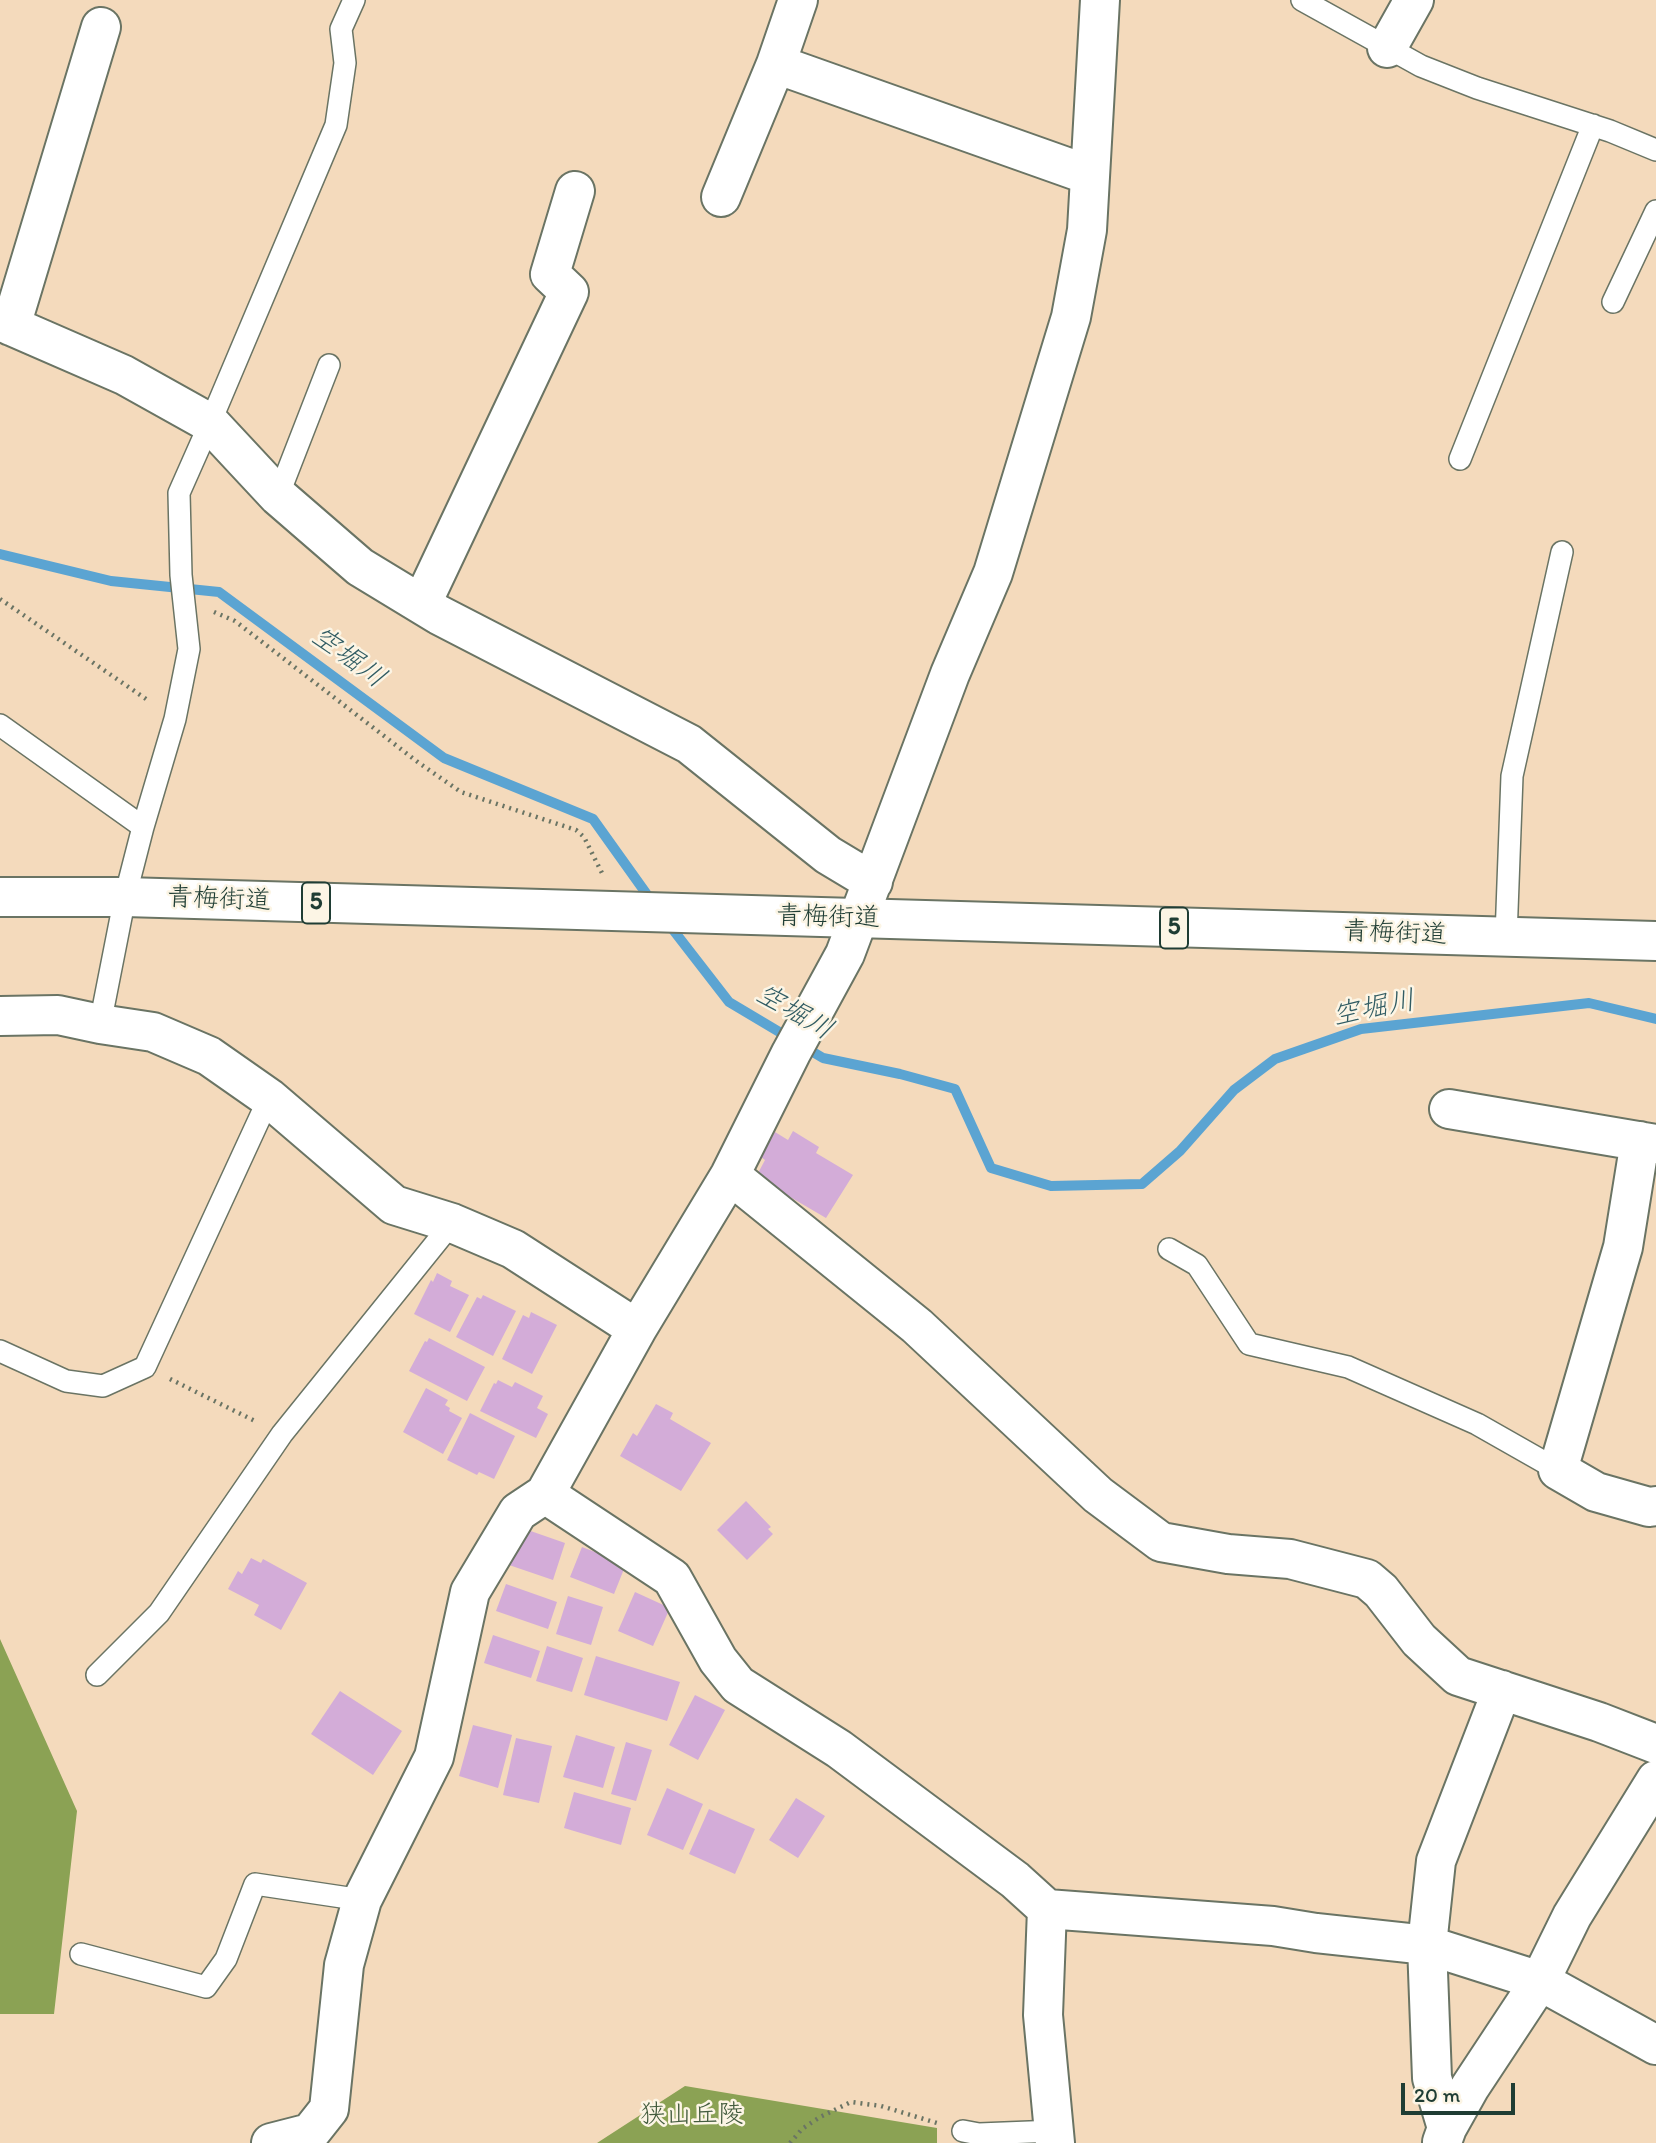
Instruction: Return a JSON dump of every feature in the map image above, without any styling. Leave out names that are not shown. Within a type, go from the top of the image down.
[{"type":"street","points":[[721,197],[776,64],[798,0]]},
{"type":"street","points":[[271,2143],[310,2133],[329,2109],[344,1965],[362,1900],[434,1757],[470,1592],[518,1512],[545,1494],[637,1329],[730,1175],[845,954],[950,674],[993,573],[1071,317],[1087,230],[1100,0]]},
{"type":"street","points":[[1387,48],[1414,0]]},
{"type":"street","points":[[101,27],[6,323],[124,375],[210,423],[278,496],[360,567],[439,615],[689,744],[828,855],[873,882]]},
{"type":"street","points":[[776,64],[1089,175]]},
{"type":"street","points":[[422,603],[569,292],[550,274],[575,191]]},
{"type":"street","name":"青梅街道","points":[[0,897],[125,897],[1656,941]]},
{"type":"street","points":[[0,1016],[58,1014],[153,1032],[209,1056],[269,1098],[394,1205],[452,1223],[513,1248],[637,1329]]},
{"type":"street","points":[[1449,1109],[1648,1143],[1623,1247],[1558,1470],[1596,1492],[1649,1507],[1656,1506]]},
{"type":"street","points":[[730,1175],[917,1326],[1098,1495],[1161,1542],[1228,1554],[1290,1559],[1367,1579],[1381,1591],[1419,1640],[1458,1675],[1656,1744]]},
{"type":"street","points":[[545,1494],[672,1578],[718,1660],[738,1685],[839,1749],[1015,1880],[1047,1909],[1273,1926],[1427,1945],[1540,1981],[1656,2045]]},
{"type":"street","points":[[1444,2135],[1432,2078],[1427,1945],[1436,1861],[1502,1690]]},
{"type":"street","points":[[1444,2135],[1470,2087],[1540,1981],[1572,1916],[1656,1780]]},
{"type":"street","points":[[1047,1909],[1042,2015],[1055,2137]]},
{"type":"lane","points":[[100,1024],[125,897],[175,719],[189,649],[181,575],[178,493],[335,125],[345,63],[341,29],[354,0]]},
{"type":"lane","points":[[1302,0],[1421,65],[1477,88],[1593,125],[1656,150]]},
{"type":"lane","points":[[1460,459],[1593,125]]},
{"type":"lane","points":[[1613,302],[1656,211]]},
{"type":"lane","points":[[278,496],[329,365]]},
{"type":"lane","points":[[1506,937],[1512,776],[1563,552]]},
{"type":"lane","points":[[0,725],[143,827]]},
{"type":"lane","points":[[0,1351],[66,1381],[103,1386],[145,1367],[269,1098]]},
{"type":"lane","points":[[97,1675],[159,1613],[282,1434],[452,1223]]},
{"type":"lane","points":[[1169,1249],[1197,1265],[1249,1344],[1348,1367],[1477,1424],[1558,1470]]},
{"type":"lane","points":[[81,1954],[206,1987],[226,1959],[255,1884],[362,1900]]},
{"type":"lane","points":[[963,2131],[1055,2137]]},
{"type":"path","points":[[183,597],[235,621],[419,763],[461,792],[576,830],[584,837],[621,912]]},
{"type":"path","points":[[0,599],[175,719]]},
{"type":"path","points":[[145,1367],[282,1434]]},
{"type":"path","points":[[790,2143],[820,2117],[851,2102],[881,2106],[963,2131]]},
{"type":"green space","points":[[0,1639],[77,1811],[54,2014],[0,2014]]},
{"type":"green space","name":"狭山丘陵","points":[[685,2086],[937,2128],[937,2143],[597,2143]]},
{"type":"building","points":[[793,1131],[819,1147],[816,1153],[853,1175],[826,1218],[756,1177],[765,1160],[761,1157],[775,1132],[788,1140]]},
{"type":"building","points":[[437,1273],[452,1281],[450,1286],[469,1295],[450,1332],[414,1314]]},
{"type":"building","points":[[483,1295],[516,1311],[493,1356],[456,1337],[477,1297],[481,1299]]},
{"type":"building","points":[[531,1312],[557,1325],[532,1374],[502,1359],[523,1315],[529,1318]]},
{"type":"building","points":[[429,1338],[485,1367],[467,1401],[409,1371]]},
{"type":"building","points":[[498,1380],[512,1387],[515,1382],[543,1396],[537,1408],[548,1414],[536,1438],[480,1411]]},
{"type":"building","points":[[426,1388],[448,1400],[445,1405],[450,1408],[449,1411],[462,1418],[443,1454],[403,1432]]},
{"type":"building","points":[[656,1404],[673,1413],[670,1419],[711,1443],[681,1491],[620,1456],[633,1433],[637,1436]]},
{"type":"building","points":[[470,1413],[515,1436],[494,1479],[479,1472],[477,1475],[447,1460]]},
{"type":"building","points":[[746,1501],[771,1527],[768,1529],[773,1534],[747,1560],[717,1530]]},
{"type":"building","points":[[522,1528],[565,1543],[553,1580],[509,1565]]},
{"type":"building","points":[[582,1547],[626,1564],[614,1594],[570,1577]]},
{"type":"building","points":[[251,1558],[261,1563],[263,1559],[307,1583],[281,1630],[254,1615],[259,1605],[228,1589],[238,1571],[242,1574]]},
{"type":"building","points":[[506,1584],[557,1602],[548,1629],[496,1611]]},
{"type":"building","points":[[635,1592],[670,1608],[653,1646],[618,1631]]},
{"type":"building","points":[[568,1596],[603,1607],[591,1645],[556,1634]]},
{"type":"building","points":[[493,1635],[540,1651],[531,1678],[484,1663]]},
{"type":"building","points":[[547,1646],[583,1658],[572,1692],[536,1681]]},
{"type":"building","points":[[596,1656],[680,1682],[667,1721],[584,1695]]},
{"type":"building","points":[[340,1691],[402,1731],[373,1775],[311,1734]]},
{"type":"building","points":[[695,1695],[725,1710],[698,1760],[669,1745]]},
{"type":"building","points":[[473,1725],[512,1735],[498,1788],[459,1776]]},
{"type":"building","points":[[576,1735],[615,1747],[603,1788],[563,1777]]},
{"type":"building","points":[[516,1738],[552,1746],[539,1803],[503,1795]]},
{"type":"building","points":[[626,1742],[652,1750],[636,1801],[611,1794]]},
{"type":"building","points":[[667,1788],[703,1804],[683,1850],[647,1835]]},
{"type":"building","points":[[574,1792],[631,1808],[621,1845],[564,1828]]},
{"type":"building","points":[[796,1798],[825,1816],[798,1858],[769,1840]]},
{"type":"building","points":[[709,1809],[755,1829],[735,1874],[689,1854]]},
{"type":"waterway","name":"空堀川","points":[[0,554],[111,581],[219,592],[444,758],[593,819],[653,903]]},
{"type":"waterway","name":"空堀川","points":[[667,922],[729,1002],[823,1058],[955,1089],[991,1168],[1051,1186],[1142,1184],[1180,1151],[1234,1090],[1275,1059],[1361,1029],[1589,1003],[1656,1019]]}]
